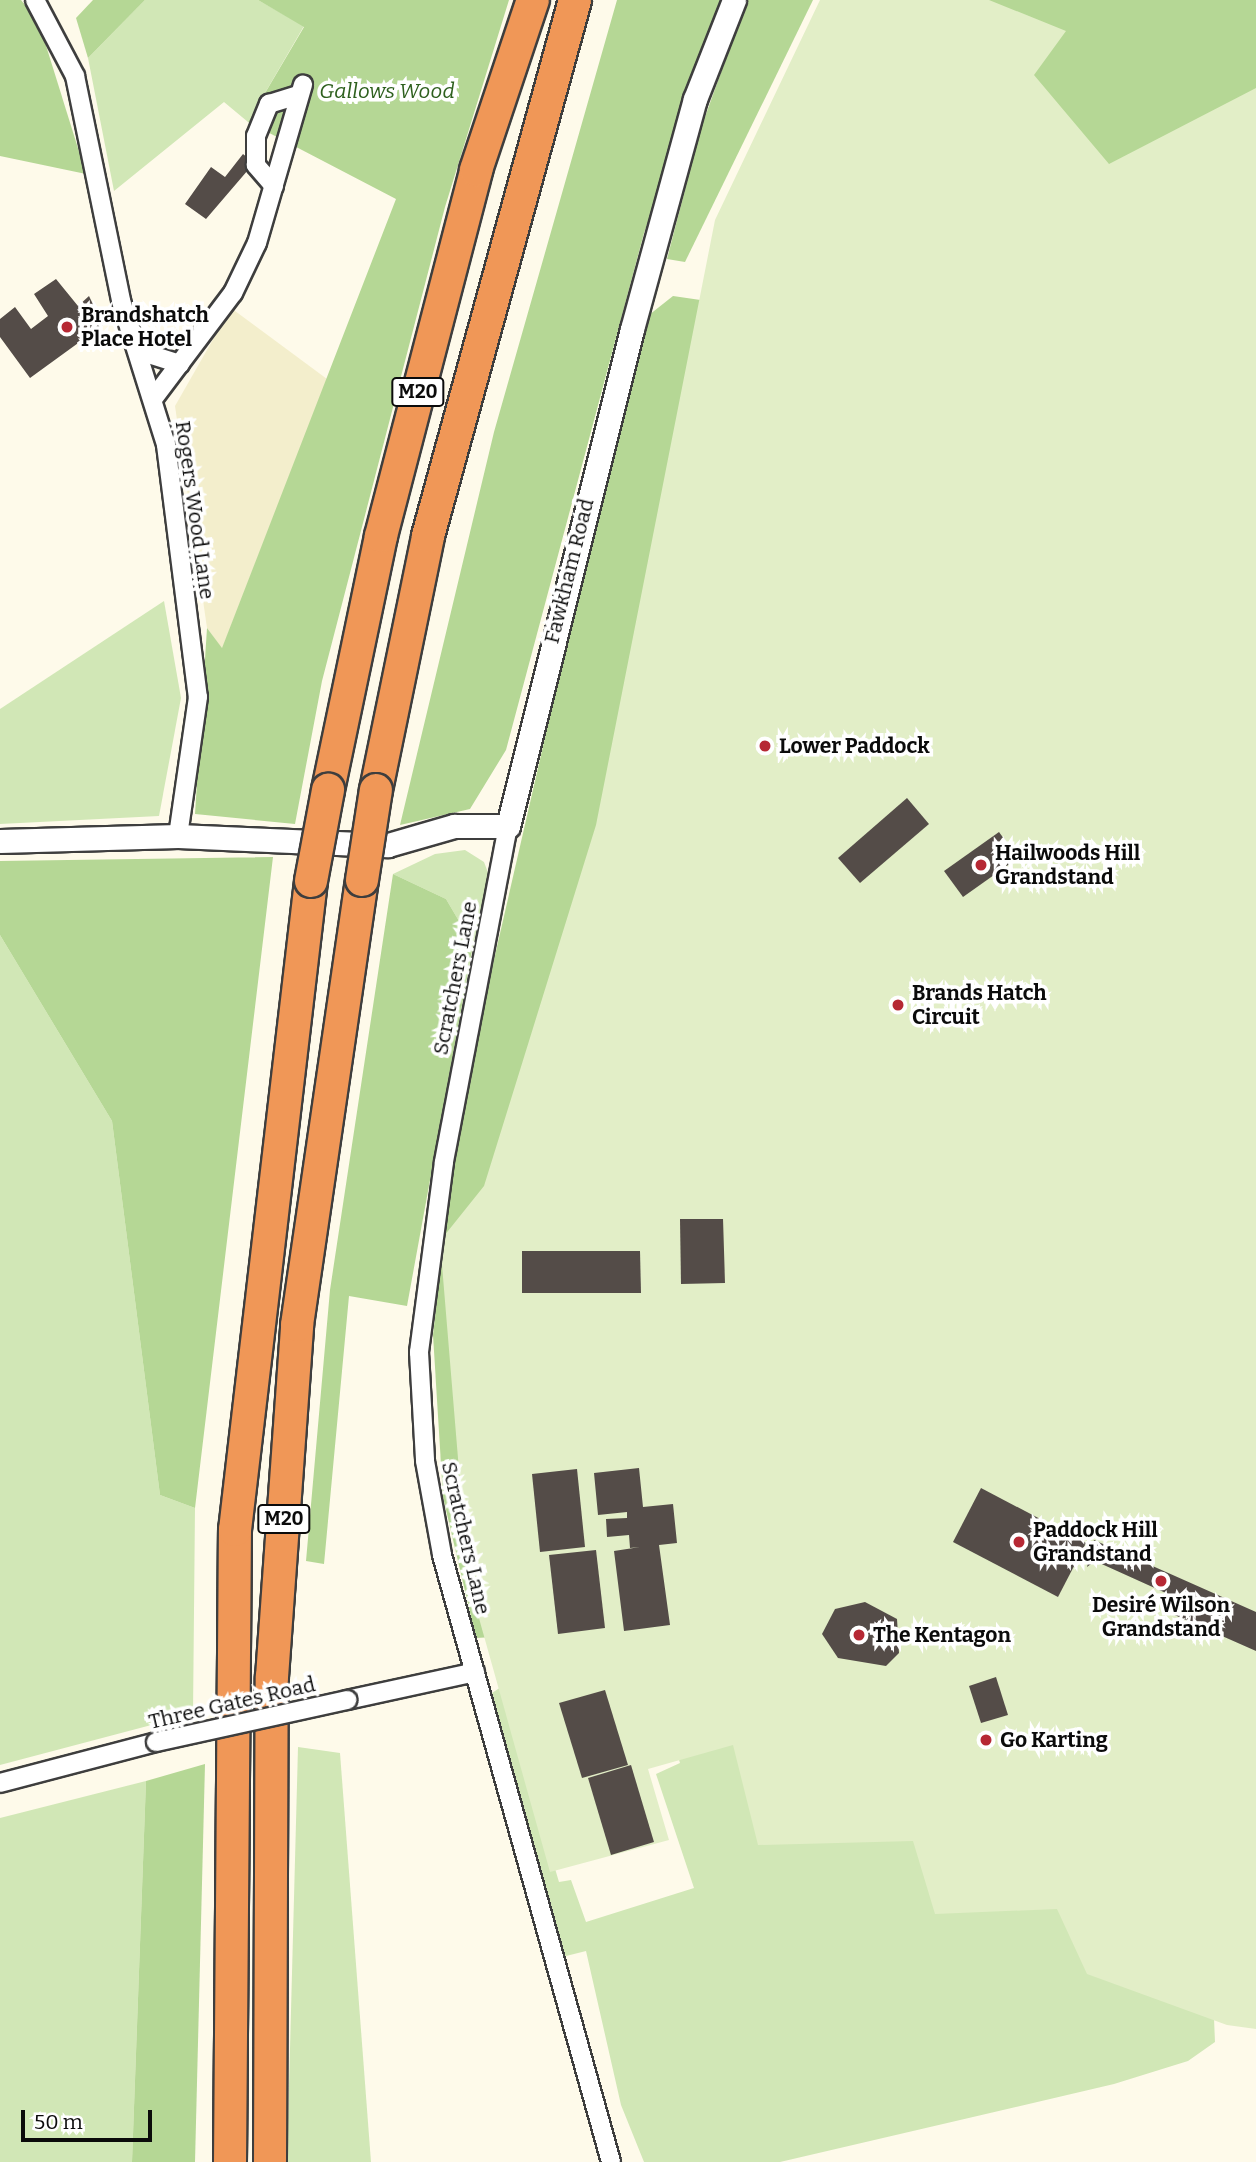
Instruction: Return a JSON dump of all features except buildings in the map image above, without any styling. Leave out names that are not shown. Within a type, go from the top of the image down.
[{"type":"highway","name":"M20","points":[[230,2162],[235,1530],[311,881],[391,495],[476,170],[533,0]]},
{"type":"highway","name":"M20","points":[[270,2162],[272,1677],[294,1366],[362,880],[376,790],[428,536],[575,0]]},
{"type":"street","name":"Rogers Wood Lane","points":[[35,0],[75,76],[121,301],[139,351],[166,445],[198,697],[178,836]]},
{"type":"street","name":"Fawkham Road","points":[[508,826],[638,306],[695,99],[734,0]]},
{"type":"street","points":[[153,399],[233,293],[257,243],[274,187],[301,90],[269,104],[256,136],[256,165],[274,187]]},
{"type":"street","points":[[139,351],[180,364]]},
{"type":"street","points":[[0,841],[178,836],[388,845],[454,826],[508,826]]},
{"type":"street","name":"Scratchers Lane","points":[[508,826],[449,1136],[419,1352],[425,1461],[442,1555],[611,2162]]},
{"type":"street","name":"Three Gates Road","points":[[0,1783],[156,1742],[475,1672]]},
{"type":"shaded area","points":[[231,308],[327,379],[222,649],[207,628],[175,406]]},
{"type":"green space","points":[[0,0],[21,0],[39,23],[86,174],[0,156]]},
{"type":"green space","points":[[93,0],[145,0],[88,58],[76,18]]},
{"type":"green space","points":[[145,0],[258,0],[304,26],[248,122],[224,102],[114,191],[88,58]]},
{"type":"green space","name":"Gallows Wood","points":[[258,0],[509,0],[445,207],[322,681],[295,824],[195,814],[207,628],[222,648],[396,199],[248,122],[304,27]]},
{"type":"green space","points":[[617,0],[727,0],[644,233],[506,750],[470,809],[400,825],[494,432]]},
{"type":"green space","points":[[747,0],[813,0],[685,262],[667,259],[701,128]]},
{"type":"green space","name":"Brands Hatch Circuit","points":[[820,0],[989,0],[1066,31],[1034,75],[1109,164],[1256,88],[1256,2029],[1227,2025],[1087,1974],[1057,1909],[935,1914],[913,1841],[758,1845],[733,1745],[648,1769],[669,1840],[550,1872],[468,1579],[440,1241],[484,1186],[596,825],[715,220]]},
{"type":"green space","points":[[957,0],[1256,0],[1256,105],[1109,184]]},
{"type":"green space","points":[[673,296],[816,317],[494,1637],[476,1638],[443,1497],[433,1335],[450,1183],[487,990],[626,385],[649,315]]},
{"type":"green space","points":[[164,601],[181,698],[159,816],[0,824],[0,709]]},
{"type":"green space","points":[[465,850],[484,862],[490,878],[473,945],[446,899],[393,874],[435,854]]},
{"type":"green space","points":[[273,857],[195,1508],[160,1495],[112,1121],[0,935],[0,861]]},
{"type":"green space","points":[[393,874],[446,899],[473,945],[407,1306],[349,1296],[324,1564],[306,1561],[330,1290]]},
{"type":"green space","points":[[0,935],[112,1121],[160,1495],[195,1508],[193,1714],[0,1765]]},
{"type":"green space","points":[[501,1687],[559,1882],[571,1880],[586,1922],[694,1888],[656,1774],[680,1763],[661,1702],[724,1700],[843,1810],[1006,1873],[1214,2018],[1215,2042],[1188,2061],[1114,2084],[780,2162],[644,2162],[621,2105],[586,1951],[562,1957],[493,1708],[492,1693]]},
{"type":"green space","points":[[298,1747],[340,1753],[371,2162],[287,2162]]},
{"type":"green space","points":[[205,1764],[195,2162],[132,2162],[146,1781]]},
{"type":"green space","points":[[146,1781],[132,2162],[0,2162],[0,1818]]},
{"type":"place","name":"Brandshatch Place Hotel","points":[[67,327]]},
{"type":"place","name":"Lower Paddock","points":[[765,746]]},
{"type":"place","name":"Hailwoods Hill Grandstand","points":[[981,865]]},
{"type":"place","name":"Brands Hatch Circuit","points":[[898,1005]]},
{"type":"place","name":"Paddock Hill Grandstand","points":[[1019,1542]]},
{"type":"place","name":"Desiré Wilson Grandstand","points":[[1161,1581]]},
{"type":"place","name":"The Kentagon","points":[[859,1635]]},
{"type":"place","name":"Go Karting","points":[[986,1740]]}]
